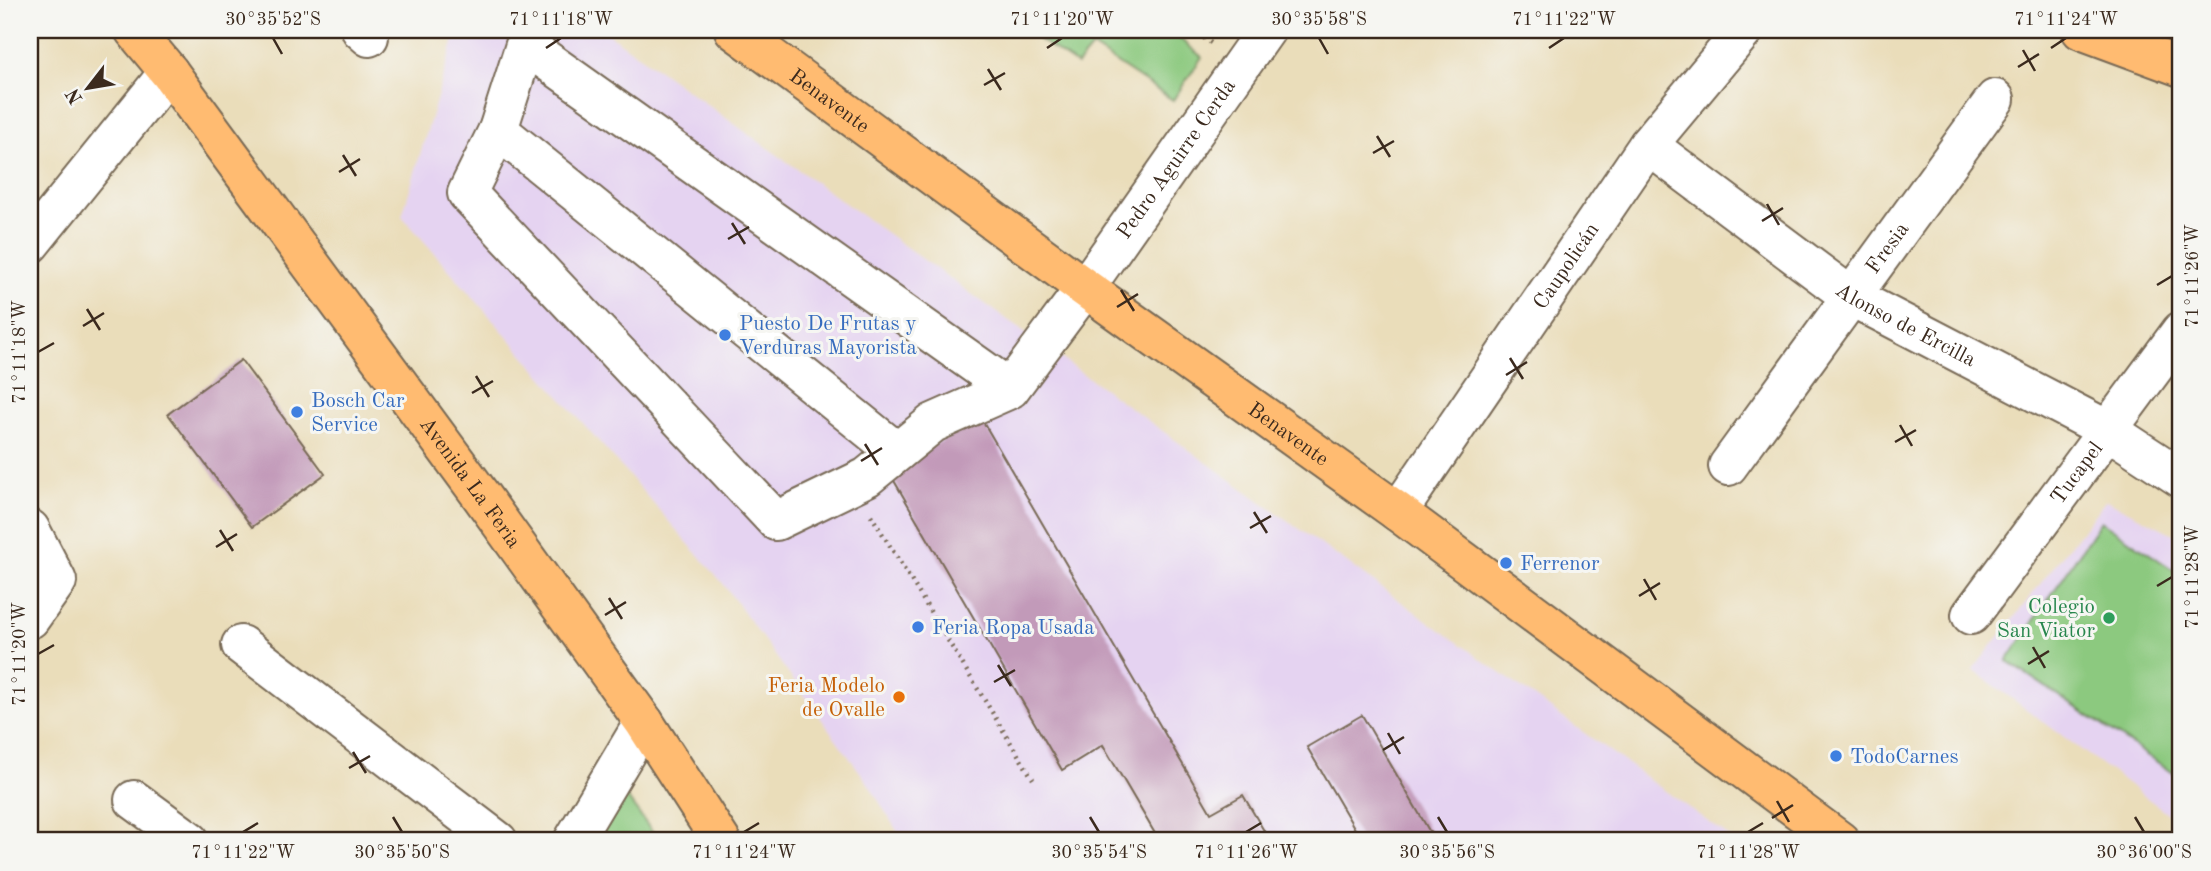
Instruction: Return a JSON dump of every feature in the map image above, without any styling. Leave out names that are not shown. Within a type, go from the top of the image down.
[{"type":"main road","name":"Avenida La Feria","points":[[134,30],[169,72],[479,493],[644,722],[721,841]]},
{"type":"main road","points":[[2081,30],[2181,66]]},
{"type":"main road","name":"Benavente","points":[[747,33],[1085,288],[1398,512],[1840,841]]},
{"type":"street","name":"Pedro Aguirre Cerda","points":[[1010,389],[1085,288],[1266,30]]},
{"type":"street","name":"Caupolicán","points":[[1398,512],[1648,145],[1744,30]]},
{"type":"street","points":[[524,45],[1010,389],[933,423],[867,477],[776,521],[467,193],[498,130],[524,45]]},
{"type":"street","points":[[30,244],[169,72]]},
{"type":"street","name":"Fresia","points":[[1728,466],[1995,99]]},
{"type":"street","points":[[498,130],[897,453]]},
{"type":"street","name":"Alonso de Ercilla","points":[[1648,145],[1850,296],[2108,430],[2181,478]]},
{"type":"street","name":"Tucapel","points":[[1971,615],[2181,331]]},
{"type":"street","points":[[30,529],[57,581],[30,619]]},
{"type":"street","points":[[241,645],[498,841]]},
{"type":"street","points":[[573,841],[644,722]]},
{"type":"street","points":[[134,800],[190,841]]},
{"type":"path","points":[[852,485],[1033,779]]},
{"type":"shaded area","name":"Feria Modelo de Ovalle","points":[[457,30],[603,30],[1735,841],[903,841],[868,783],[721,581],[402,216]]},
{"type":"shaded area","name":"Colegio San Viator","points":[[2106,500],[2181,538],[2181,823],[1973,670]]},
{"type":"green space","points":[[1025,30],[1169,30],[1202,57],[1173,100],[1092,47],[1077,65]]},
{"type":"green space","name":"Colegio San Viator","points":[[2101,521],[2181,575],[2181,778],[2007,661]]},
{"type":"green space","points":[[625,795],[659,841],[596,841]]},
{"type":"building","points":[[241,360],[325,474],[252,527],[168,414]]},
{"type":"building","points":[[981,418],[1211,813],[1243,795],[1270,841],[1150,841],[1157,837],[1103,745],[1062,770],[889,472]]},
{"type":"building","points":[[1362,715],[1435,841],[1362,841],[1307,747]]},
{"type":"place","name":"Puesto De Frutas y Verduras Mayorista","points":[[725,335]]},
{"type":"place","name":"Bosch Car Service","points":[[297,412]]},
{"type":"place","name":"Ferrenor","points":[[1506,563]]},
{"type":"place","name":"Colegio San Viator","points":[[2109,618]]},
{"type":"place","name":"Feria Ropa Usada","points":[[918,627]]},
{"type":"place","name":"Feria Modelo de Ovalle","points":[[899,697]]},
{"type":"place","name":"TodoCarnes","points":[[1836,756]]}]
